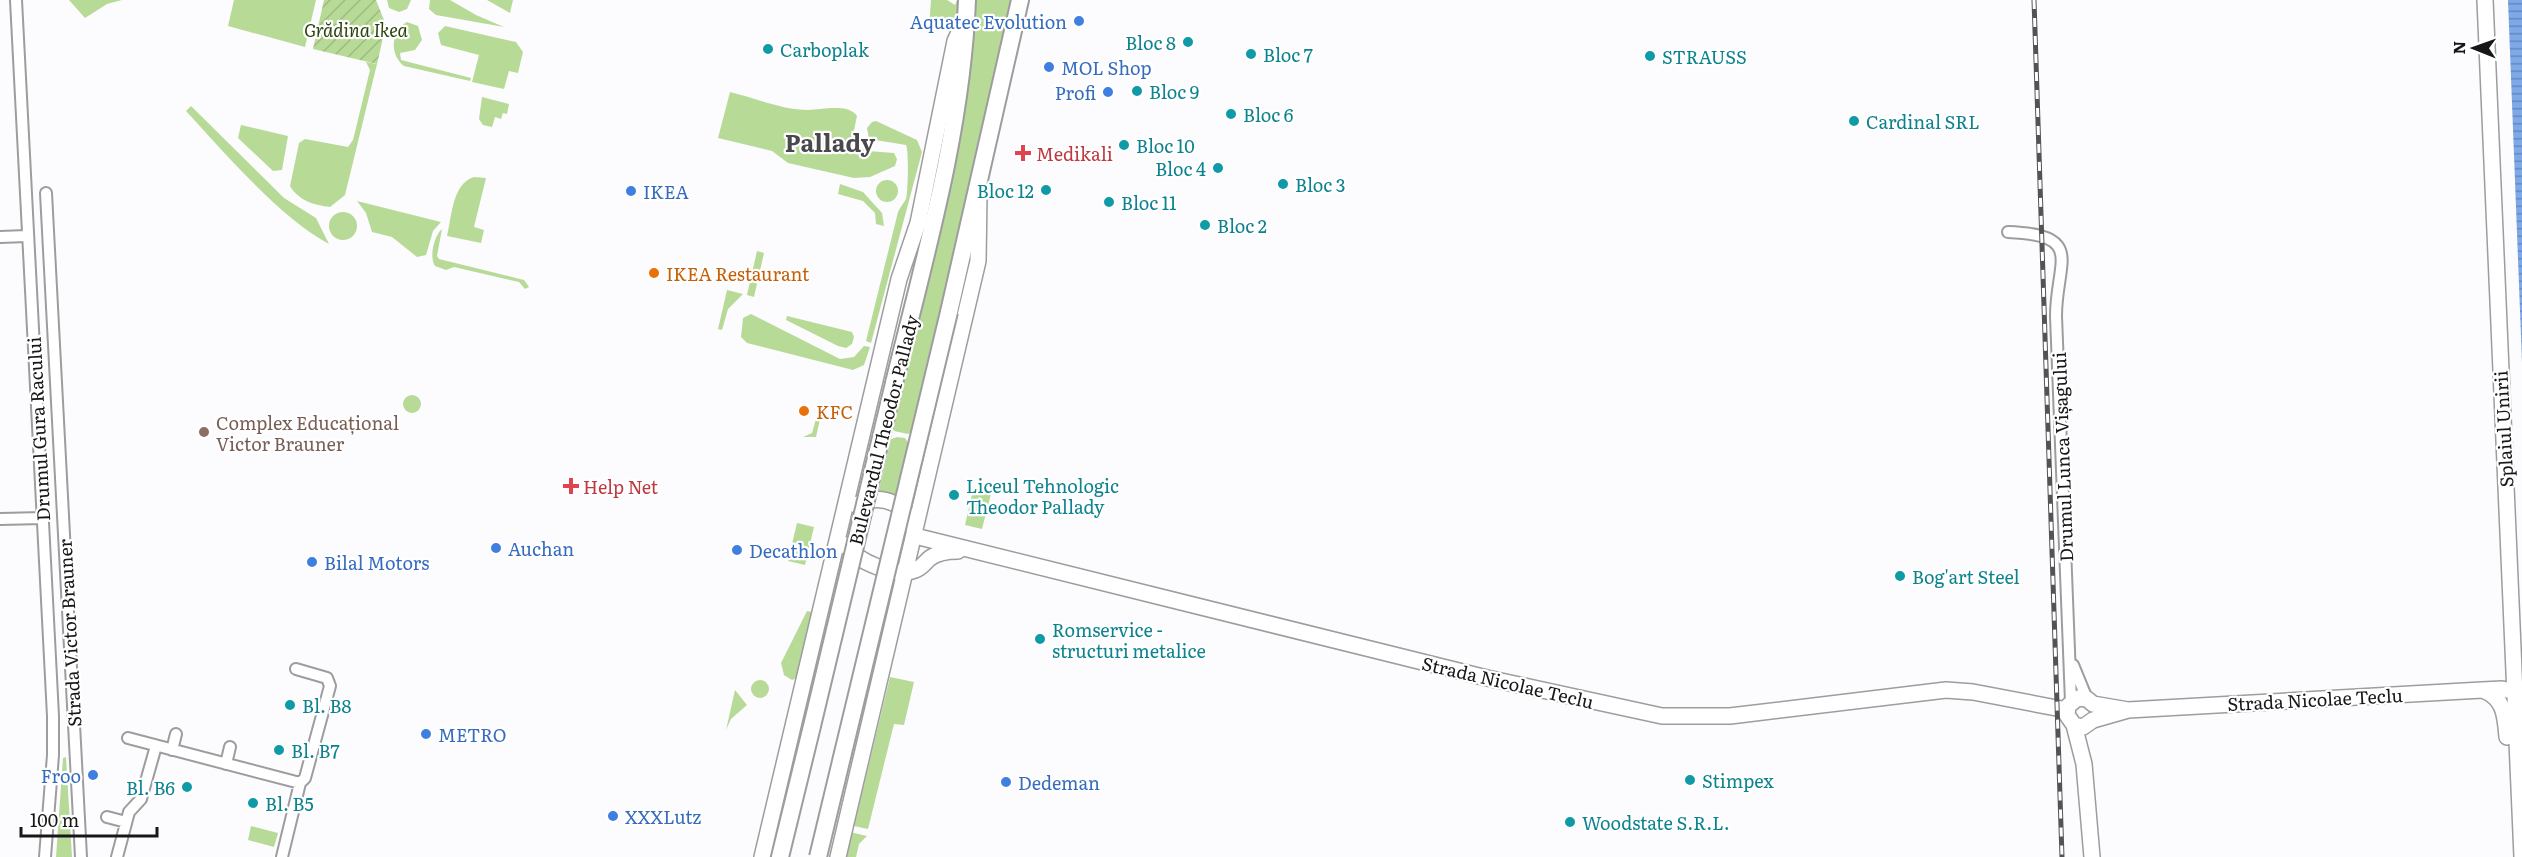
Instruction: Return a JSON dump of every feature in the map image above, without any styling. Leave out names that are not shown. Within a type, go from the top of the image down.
[{"type":"main road","name":"Bulevardul Theodor Pallady","points":[[818,857],[979,185],[1020,0]]},
{"type":"main road","name":"Bulevardul Theodor Pallady","points":[[780,857],[955,121],[966,8]]},
{"type":"street","name":"Drumul Gura Racului","points":[[16,0],[54,735],[45,857]]},
{"type":"street","name":"Splaiul Unirii","points":[[2485,0],[2522,857]]},
{"type":"street","points":[[762,857],[902,268],[918,223],[955,41],[966,8]]},
{"type":"street","name":"Bulevardul Theodor Pallady","points":[[838,857],[917,530],[978,261],[981,240],[979,185]]},
{"type":"street","name":"Strada Victor Brauner","points":[[46,193],[81,857]]},
{"type":"street","name":"Drumul Lunca Vișagului","points":[[2008,232],[2049,238],[2059,246],[2063,258],[2056,316],[2069,706]]},
{"type":"street","points":[[0,237],[27,236]]},
{"type":"street","points":[[842,520],[862,502],[872,499],[887,501],[907,514],[917,530]]},
{"type":"street","points":[[0,519],[43,518]]},
{"type":"street","points":[[842,520],[846,545],[858,558],[878,566],[907,572],[917,570],[937,554],[962,550]]},
{"type":"street","name":"Strada Nicolae Teclu","points":[[917,530],[962,550],[1487,678],[1662,716],[1730,716],[1946,690],[2069,706],[2078,698],[2128,710],[2515,688]]},
{"type":"street","name":"Drumul Lunca Vișagului","points":[[2069,657],[2090,702]]},
{"type":"street","points":[[282,857],[300,783],[305,778],[330,681],[323,676],[296,669]]},
{"type":"street","points":[[2482,690],[2496,697],[2503,709],[2509,762],[2519,789]]},
{"type":"street","points":[[2084,764],[2096,712],[2090,702]]},
{"type":"street","points":[[2069,706],[2068,719],[2074,725],[2084,764],[2092,857]]},
{"type":"street","name":"Strada Nicolae Teclu","points":[[2074,725],[2083,727],[2128,710]]},
{"type":"street","points":[[172,750],[176,734]]},
{"type":"street","points":[[128,738],[300,783]]},
{"type":"street","points":[[117,857],[129,812],[141,799],[156,746]]},
{"type":"street","points":[[226,764],[230,747]]},
{"type":"street","points":[[107,817],[126,822]]},
{"type":"green space","points":[[69,0],[122,0],[107,4],[85,18]]},
{"type":"green space","points":[[234,0],[316,0],[305,47],[228,26]]},
{"type":"green space","name":"Grădina Ikea","points":[[324,0],[376,0],[386,25],[377,64],[313,49]]},
{"type":"green space","points":[[387,0],[411,0],[407,9],[399,12],[389,8]]},
{"type":"green space","points":[[430,0],[450,0],[504,27],[436,15],[429,9]]},
{"type":"green space","points":[[487,0],[513,0],[510,13]]},
{"type":"green space","points":[[931,0],[947,0],[955,5],[957,0],[960,0],[952,32],[929,27]]},
{"type":"green space","points":[[976,0],[1012,0],[912,432],[908,434],[894,431],[892,426],[963,119],[973,47]]},
{"type":"green space","points":[[407,22],[418,26],[422,40],[415,50],[400,53],[401,60],[471,78],[470,81],[404,66],[396,55],[394,43],[398,31]]},
{"type":"green space","points":[[445,26],[516,42],[523,52],[518,73],[509,71],[504,89],[472,82],[479,55],[441,45],[438,33]]},
{"type":"green space","points":[[366,62],[377,64],[345,195],[330,207],[307,201],[290,186],[299,143],[305,139],[348,147],[353,140],[370,70]]},
{"type":"green space","points":[[730,92],[789,108],[808,110],[841,108],[853,112],[857,116],[853,135],[858,147],[868,151],[894,153],[897,159],[895,166],[870,177],[854,178],[788,163],[772,151],[718,138]]},
{"type":"green space","points":[[482,97],[509,104],[507,114],[503,113],[501,119],[495,117],[492,127],[483,125],[479,119]]},
{"type":"green space","points":[[191,106],[284,198],[316,218],[329,244],[292,218],[235,165],[186,111]]},
{"type":"green space","points":[[876,121],[917,140],[922,152],[871,343],[866,341],[898,212],[906,199],[908,172],[906,145],[869,139],[867,128]]},
{"type":"green space","points":[[241,125],[288,136],[282,170],[273,171],[238,138]]},
{"type":"green space","points":[[474,177],[486,178],[474,227],[484,230],[481,243],[447,236],[457,193],[461,186]]},
{"type":"green space","points":[[887,180],[895,183],[898,191],[895,199],[887,202],[879,199],[876,191],[879,183]]},
{"type":"green space","points":[[840,184],[863,192],[882,213],[884,226],[876,224],[875,213],[863,201],[838,194]]},
{"type":"green space","points":[[357,201],[441,222],[433,231],[426,255],[417,257],[392,237],[372,232],[366,213]]},
{"type":"green space","points":[[343,212],[353,216],[357,226],[353,236],[343,240],[333,236],[329,226],[333,216]]},
{"type":"green space","points":[[442,229],[437,256],[439,259],[524,280],[529,287],[525,289],[519,282],[454,267],[446,270],[435,266],[432,257],[433,247]]},
{"type":"green space","points":[[757,251],[764,253],[754,297],[747,295]]},
{"type":"green space","points":[[727,290],[743,294],[728,309],[722,330],[718,329]]},
{"type":"green space","points":[[751,314],[840,359],[854,357],[864,346],[870,347],[864,365],[853,370],[747,343],[741,337],[743,318]]},
{"type":"green space","points":[[787,316],[852,332],[854,337],[852,344],[846,348],[838,346],[786,320]]},
{"type":"green space","points":[[412,395],[418,398],[421,404],[418,410],[412,413],[406,410],[403,404],[406,398]]},
{"type":"green space","points":[[820,405],[823,406],[816,437],[803,437],[812,433]]},
{"type":"green space","points":[[905,438],[909,444],[897,495],[878,494],[891,439]]},
{"type":"green space","points":[[973,490],[991,494],[982,529],[965,525]]},
{"type":"green space","points":[[797,523],[814,527],[805,565],[788,561]]},
{"type":"green space","points":[[807,611],[812,612],[799,677],[792,680],[784,675],[781,663]]},
{"type":"green space","points":[[890,677],[914,682],[904,725],[894,724],[868,829],[854,826]]},
{"type":"green space","points":[[760,680],[766,683],[769,689],[766,695],[760,698],[754,695],[751,689],[754,683]]},
{"type":"green space","points":[[735,690],[747,705],[731,719],[726,730]]},
{"type":"green space","points":[[66,757],[72,857],[56,857],[63,758]]},
{"type":"green space","points":[[251,826],[278,833],[274,847],[248,840]]},
{"type":"green space","points":[[850,832],[867,836],[859,844],[856,857],[844,857]]},
{"type":"water","points":[[2508,0],[2522,0],[2522,362]]},
{"type":"railway","points":[[2034,0],[2062,857]]},
{"type":"place","name":"Aquatec Evolution","points":[[1079,21]]},
{"type":"place","name":"Bloc 8","points":[[1188,42]]},
{"type":"place","name":"Carboplak","points":[[768,49]]},
{"type":"place","name":"Bloc 7","points":[[1251,54]]},
{"type":"place","name":"STRAUSS","points":[[1650,56]]},
{"type":"place","name":"MOL Shop","points":[[1049,67]]},
{"type":"place","name":"Bloc 9","points":[[1137,91]]},
{"type":"place","name":"Profi","points":[[1108,92]]},
{"type":"place","name":"Bloc 6","points":[[1231,114]]},
{"type":"place","name":"Cardinal SRL","points":[[1854,121]]},
{"type":"place","name":"Bloc 10","points":[[1124,145]]},
{"type":"place","name":"Medikali","points":[[1023,153]]},
{"type":"place","name":"Bloc 4","points":[[1218,168]]},
{"type":"place","name":"Bloc 3","points":[[1283,184]]},
{"type":"place","name":"Bloc 12","points":[[1046,190]]},
{"type":"place","name":"IKEA","points":[[631,191]]},
{"type":"place","name":"Bloc 11","points":[[1109,202]]},
{"type":"place","name":"Bloc 2","points":[[1205,225]]},
{"type":"place","name":"IKEA Restaurant","points":[[654,273]]},
{"type":"place","name":"KFC","points":[[804,411]]},
{"type":"place","name":"Complex Educațional Victor Brauner","points":[[204,432]]},
{"type":"place","name":"Help Net","points":[[571,486]]},
{"type":"place","name":"Liceul Tehnologic Theodor Pallady","points":[[954,495]]},
{"type":"place","name":"Auchan","points":[[496,548]]},
{"type":"place","name":"Decathlon","points":[[737,550]]},
{"type":"place","name":"Bilal Motors","points":[[312,562]]},
{"type":"place","name":"Bog'art Steel","points":[[1900,576]]},
{"type":"place","name":"Romservice - structuri metalice","points":[[1040,639]]},
{"type":"place","name":"Bl. B8","points":[[290,705]]},
{"type":"place","name":"METRO","points":[[426,734]]},
{"type":"place","name":"Bl. B7","points":[[279,750]]},
{"type":"place","name":"Froo","points":[[93,775]]},
{"type":"place","name":"Stimpex","points":[[1690,780]]},
{"type":"place","name":"Dedeman","points":[[1006,782]]},
{"type":"place","name":"Bl. B6","points":[[187,787]]},
{"type":"place","name":"Bl. B5","points":[[253,803]]},
{"type":"place","name":"XXXLutz","points":[[613,816]]},
{"type":"place","name":"Woodstate S.R.L.","points":[[1570,822]]},
{"type":"district","name":"Pallady","points":[[830,141]]}]
